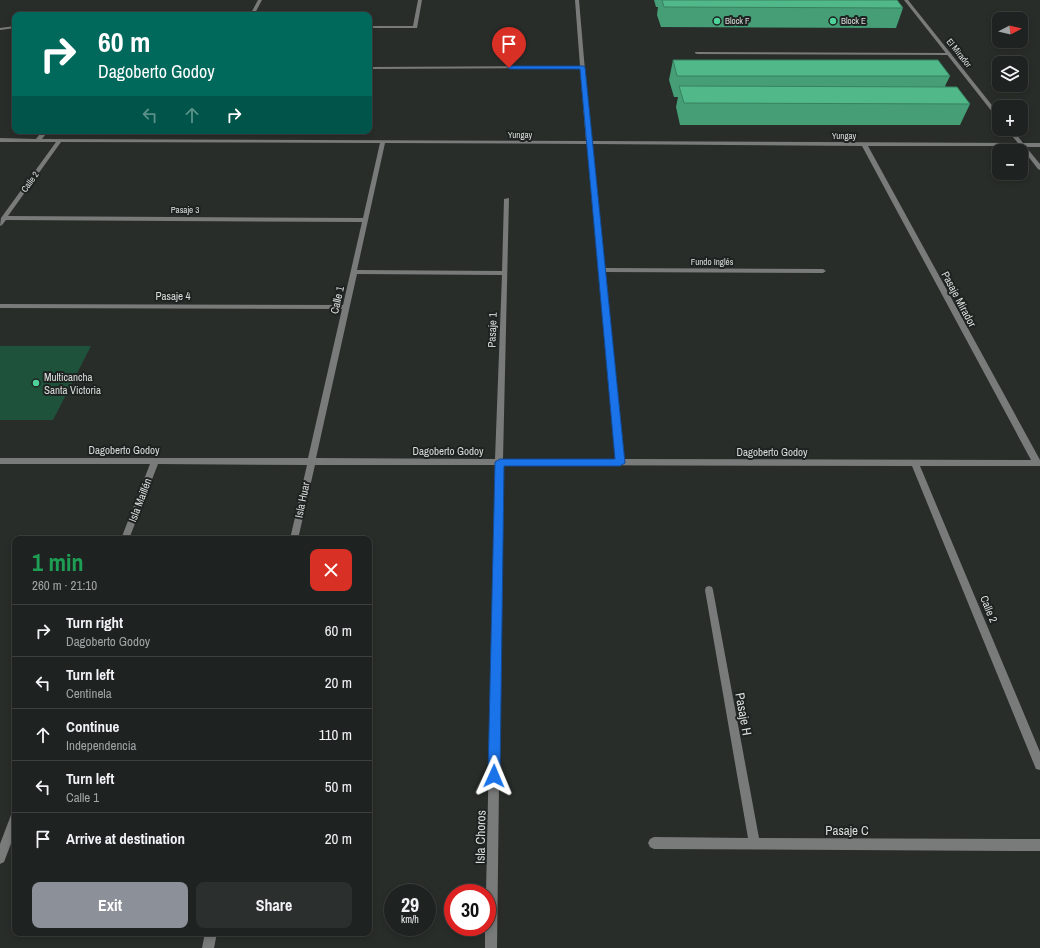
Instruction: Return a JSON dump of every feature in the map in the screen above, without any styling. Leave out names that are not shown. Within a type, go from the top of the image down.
[{"type":"street","points":[[254,12],[260,0]]},
{"type":"street","points":[[372,27],[415,27],[420,0]]},
{"type":"street","points":[[577,0],[589,143],[620,463]]},
{"type":"street","name":"El Mirador","points":[[906,0],[992,108]]},
{"type":"street","points":[[0,29],[12,27]]},
{"type":"street","points":[[697,54],[949,54]]},
{"type":"street","points":[[372,68],[583,67]]},
{"type":"street","points":[[38,140],[43,134]]},
{"type":"street","name":"Yungay","points":[[0,140],[992,145]]},
{"type":"street","name":"Calle 2","points":[[2,221],[60,140]]},
{"type":"street","name":"Calle 1","points":[[310,462],[383,142]]},
{"type":"street","name":"Pasaje Mirador","points":[[864,144],[1038,463]]},
{"type":"street","name":"Yungay","points":[[1028,145],[1040,145]]},
{"type":"street","points":[[1028,153],[1040,168]]},
{"type":"street","name":"Pasaje 1","points":[[500,462],[507,199]]},
{"type":"street","name":"Pasaje 3","points":[[2,221],[365,220]]},
{"type":"street","name":"Fundo Inglés","points":[[601,270],[823,271]]},
{"type":"street","points":[[353,272],[505,272]]},
{"type":"street","name":"Pasaje 4","points":[[0,306],[345,307]]},
{"type":"street","name":"Dagoberto Godoy","points":[[0,461],[1038,463]]},
{"type":"street","name":"Isla Maillén","points":[[126,536],[155,461]]},
{"type":"street","name":"Isla Huar","points":[[295,536],[310,462]]},
{"type":"street","name":"Isla Choros","points":[[491,948],[500,462]]},
{"type":"street","name":"Calle 2","points":[[915,463],[1040,765]]},
{"type":"street","name":"Pasaje H","points":[[709,590],[754,843]]},
{"type":"street","points":[[0,858],[12,827]]},
{"type":"street","name":"Pasaje C","points":[[654,843],[1040,845]]},
{"type":"street","points":[[208,948],[211,936]]},
{"type":"green space","name":"Multicancha Santa Victoria","points":[[0,346],[91,346],[53,420],[0,420]]},
{"type":"building","points":[[662,0],[897,0],[903,8],[664,7]]},
{"type":"building","points":[[673,60],[938,60],[950,76],[677,76]]},
{"type":"building","points":[[679,86],[957,87],[970,104],[684,103]]},
{"type":"place","name":"Block F","points":[[717,21]]},
{"type":"place","name":"Block E","points":[[833,21]]},
{"type":"place","name":"Multicancha Santa Victoria","points":[[36,383]]},
{"type":"route","points":[[494,776],[500,462],[620,463],[583,67],[509,68]]}]
